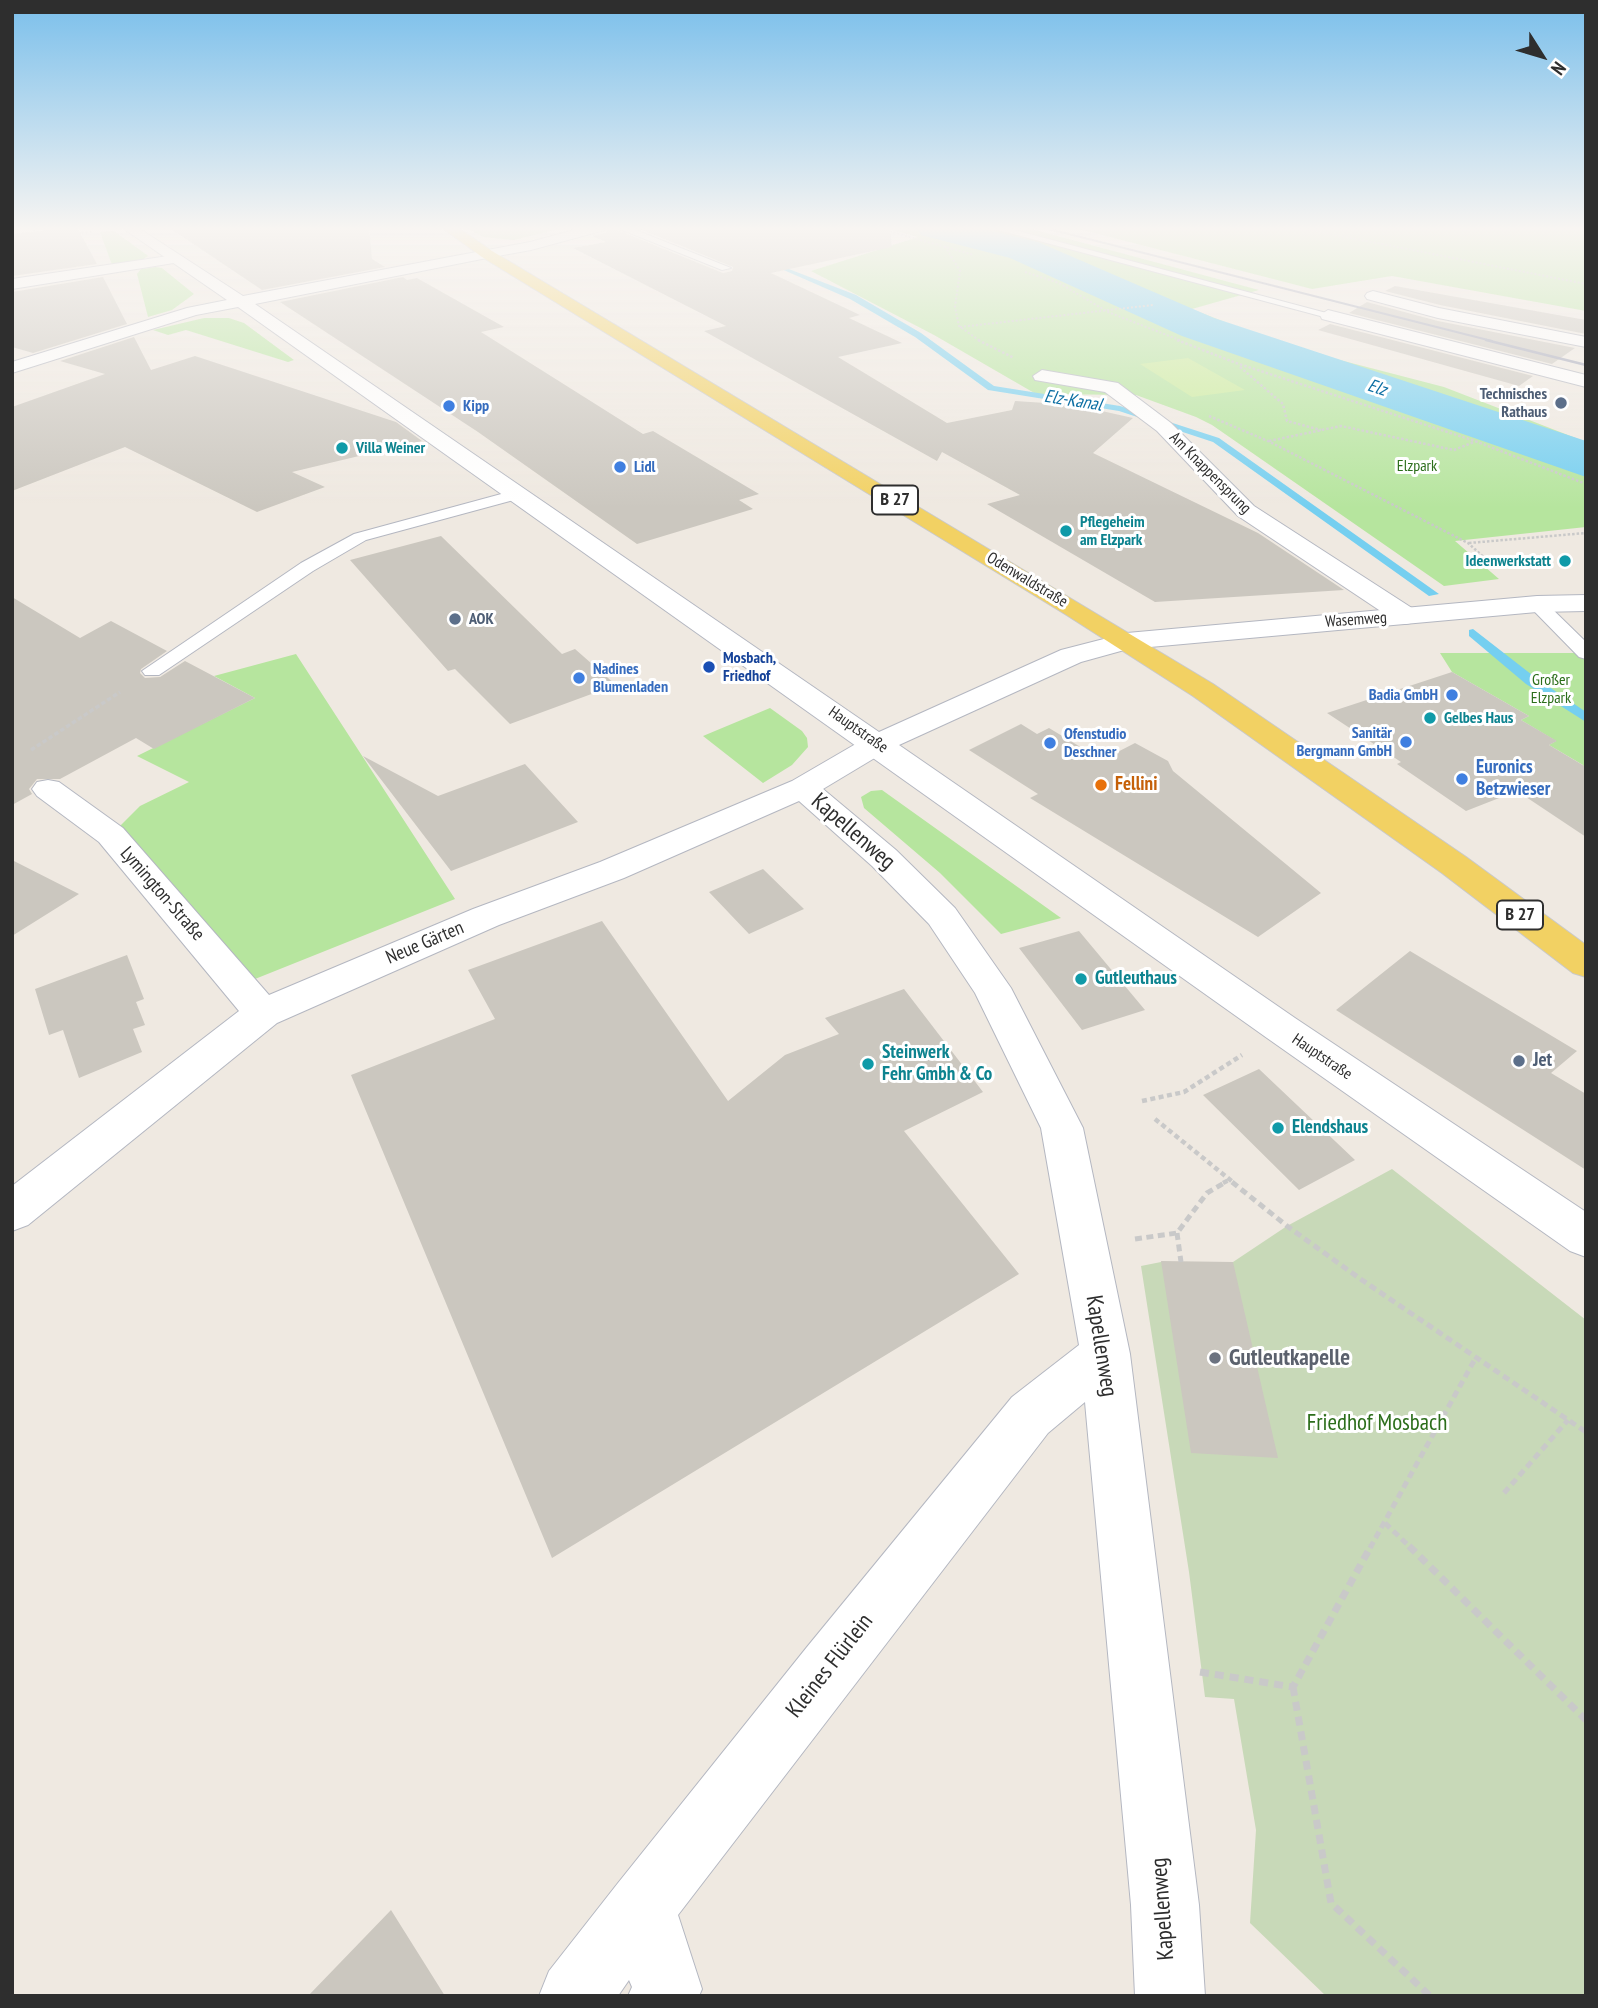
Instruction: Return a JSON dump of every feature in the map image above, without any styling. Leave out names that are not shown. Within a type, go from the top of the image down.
[{"type":"main road","name":"Odenwaldstraße","points":[[596,321],[1127,641],[1215,698],[1454,865],[1586,964]]},
{"type":"street","points":[[12,368],[162,321]]},
{"type":"street","name":"Hauptstraße","points":[[271,321],[516,495],[1281,1028],[1586,1237]]},
{"type":"street","points":[[1350,321],[1586,381]]},
{"type":"street","points":[[1477,321],[1586,342]]},
{"type":"street","name":"Am Knappensprung","points":[[1042,376],[1111,387],[1158,421],[1246,511],[1406,616]]},
{"type":"street","name":"Wasemweg","points":[[877,744],[1071,656],[1127,641],[1538,604],[1586,603]]},
{"type":"street","name":"Neue Gärten","points":[[12,1212],[263,1013],[486,917],[611,870],[803,788],[877,744]]},
{"type":"street","name":"Kapellenweg","points":[[803,788],[884,858],[942,916],[992,988],[1062,1128],[1105,1354],[1165,1905],[1170,1996]]},
{"type":"street","name":"Lymington-Straße","points":[[48,789],[111,835],[263,1013]]},
{"type":"street","name":"Kleines Flürlein","points":[[574,1996],[1030,1415],[1105,1354]]},
{"type":"street","points":[[642,1907],[667,1989],[663,1996]]},
{"type":"lane","points":[[152,671],[307,567],[360,537],[516,495]]},
{"type":"lane","points":[[1538,604],[1586,653]]},
{"type":"path","points":[[960,327],[1022,321]]},
{"type":"path","points":[[1130,321],[1236,363],[1475,441],[1586,484]]},
{"type":"path","points":[[1236,363],[1283,404],[1287,421],[1322,430]]},
{"type":"path","points":[[1475,441],[1454,450],[1341,426],[1268,441],[1468,543],[1586,533]]},
{"type":"path","points":[[24,755],[152,671]]},
{"type":"path","points":[[1142,1101],[1184,1092],[1237,1059]]},
{"type":"path","points":[[1155,1119],[1328,1256],[1475,1359],[1586,1432]]},
{"type":"path","points":[[1181,1262],[1177,1233],[1207,1193],[1229,1180]]},
{"type":"path","points":[[1137,1238],[1177,1233]]},
{"type":"path","points":[[1430,1996],[1331,1903],[1293,1687],[1475,1359]]},
{"type":"path","points":[[1504,1493],[1568,1420]]},
{"type":"path","points":[[1385,1523],[1586,1720]]},
{"type":"path","points":[[1140,1669],[1203,1672],[1293,1687]]},
{"type":"green space","points":[[192,321],[237,321],[294,360],[288,362],[186,330],[168,335],[153,330]]},
{"type":"green space","name":"Elzpark","points":[[907,321],[1222,321],[1286,346],[1444,387],[1586,442],[1586,527],[1455,541],[1499,579],[1444,586],[1212,425],[1196,417],[1136,395],[1036,394]]},
{"type":"green space","points":[[1188,358],[1245,390],[1192,397],[1140,364]]},
{"type":"green space","name":"Großer Elzpark","points":[[1440,653],[1586,653],[1586,773],[1583,765],[1549,745],[1556,741],[1521,720],[1529,716],[1452,672]]},
{"type":"green space","points":[[296,654],[455,899],[240,985],[111,835],[140,806],[189,782],[137,756],[255,698],[214,676]]},
{"type":"green space","points":[[770,708],[802,731],[807,738],[808,747],[792,765],[763,783],[703,736]]},
{"type":"green space","points":[[882,790],[1061,918],[1001,934],[940,873],[864,808],[861,797],[871,791]]},
{"type":"green space","name":"Friedhof Mosbach","points":[[1392,1169],[1586,1320],[1586,1996],[1326,1996],[1250,1923],[1256,1830],[1234,1699],[1205,1697],[1189,1572],[1141,1266],[1161,1262],[1233,1262],[1287,1226]]},
{"type":"building","points":[[12,321],[125,321],[127,324],[33,353],[12,347]]},
{"type":"building","points":[[308,321],[493,321],[504,327],[481,332],[643,434],[653,431],[759,494],[739,500],[753,509],[637,544],[478,432]]},
{"type":"building","points":[[716,321],[855,321],[902,343],[838,357],[947,423],[1012,410],[1015,401],[1062,402],[1133,418],[1093,453],[1258,533],[1344,590],[1155,602],[987,504],[1020,495],[942,452],[937,461],[704,331],[726,326]]},
{"type":"building","points":[[1380,321],[1437,321],[1575,348],[1552,364]]},
{"type":"building","points":[[1519,321],[1586,321],[1586,334]]},
{"type":"building","points":[[1330,324],[1533,376],[1519,386],[1318,330]]},
{"type":"building","points":[[134,337],[151,370],[195,356],[396,422],[422,441],[292,472],[325,487],[257,512],[125,447],[12,491],[12,407],[105,374],[60,361]]},
{"type":"building","points":[[441,536],[562,654],[575,649],[616,685],[510,724],[455,669],[448,671],[350,560]]},
{"type":"building","points":[[12,597],[80,638],[111,621],[167,651],[141,669],[140,673],[145,678],[160,677],[185,661],[255,698],[154,749],[136,738],[60,779],[37,779],[29,789],[32,794],[12,805]]},
{"type":"building","points":[[1452,672],[1529,716],[1521,720],[1557,741],[1549,745],[1586,767],[1586,837],[1517,791],[1466,811],[1397,764],[1401,762],[1327,713]]},
{"type":"building","points":[[1021,724],[1037,734],[1049,728],[1102,760],[1135,743],[1168,761],[1173,771],[1321,893],[1258,937],[1030,798],[1038,794],[969,750]]},
{"type":"building","points":[[363,756],[438,796],[525,764],[578,822],[451,871]]},
{"type":"building","points":[[12,860],[79,894],[12,936]]},
{"type":"building","points":[[763,869],[804,909],[749,934],[709,892]]},
{"type":"building","points":[[602,921],[728,1101],[785,1055],[839,1034],[825,1018],[904,989],[983,1092],[904,1131],[1019,1274],[552,1558],[351,1075],[495,1019],[468,970]]},
{"type":"building","name":"Gutleuthaus","points":[[1079,931],[1145,1010],[1082,1030],[1019,948]]},
{"type":"building","points":[[1410,951],[1577,1051],[1551,1073],[1586,1094],[1586,1170],[1336,1010]]},
{"type":"building","points":[[127,955],[144,999],[136,1002],[145,1025],[133,1029],[142,1052],[79,1078],[63,1030],[49,1035],[35,989]]},
{"type":"building","name":"Elendshaus","points":[[1259,1069],[1355,1160],[1299,1190],[1203,1095]]},
{"type":"building","name":"Gutleutkapelle","points":[[1161,1261],[1233,1262],[1278,1458],[1191,1453]]},
{"type":"building","points":[[391,1910],[445,1996],[308,1996]]},
{"type":"waterway","name":"Elz-Kanal","points":[[894,321],[918,335],[991,388],[1120,409],[1216,440],[1433,594]]},
{"type":"waterway","name":"Elz","points":[[1184,321],[1586,460]]},
{"type":"waterway","name":"Elz-Kanal","points":[[1473,633],[1531,681],[1586,718]]},
{"type":"railway","points":[[1412,321],[1492,341]]},
{"type":"railway","points":[[1486,340],[1586,365]]},
{"type":"place","name":"Technisches Rathaus","points":[[1561,403]]},
{"type":"place","name":"Kipp","points":[[449,406]]},
{"type":"place","name":"Villa Weiner","points":[[342,448]]},
{"type":"place","name":"Lidl","points":[[620,467]]},
{"type":"place","name":"Pflegeheim am Elzpark","points":[[1066,531]]},
{"type":"place","name":"Ideenwerkstatt","points":[[1565,561]]},
{"type":"place","name":"AOK","points":[[455,619]]},
{"type":"place","name":"Mosbach, Friedhof","points":[[709,667]]},
{"type":"place","name":"Nadines Blumenladen","points":[[579,678]]},
{"type":"place","name":"Badia GmbH","points":[[1452,695]]},
{"type":"place","name":"Gelbes Haus","points":[[1430,718]]},
{"type":"place","name":"Sanitär Bergmann GmbH","points":[[1406,742]]},
{"type":"place","name":"Ofenstudio Deschner","points":[[1050,743]]},
{"type":"place","name":"Euronics Betzwieser","points":[[1462,779]]},
{"type":"place","name":"Fellini","points":[[1101,785]]},
{"type":"place","name":"Gutleuthaus","points":[[1081,979]]},
{"type":"place","name":"Jet","points":[[1519,1061]]},
{"type":"place","name":"Steinwerk Fehr Gmbh & Co","points":[[868,1064]]},
{"type":"place","name":"Elendshaus","points":[[1278,1128]]},
{"type":"place","name":"Gutleutkapelle","points":[[1215,1358]]}]
